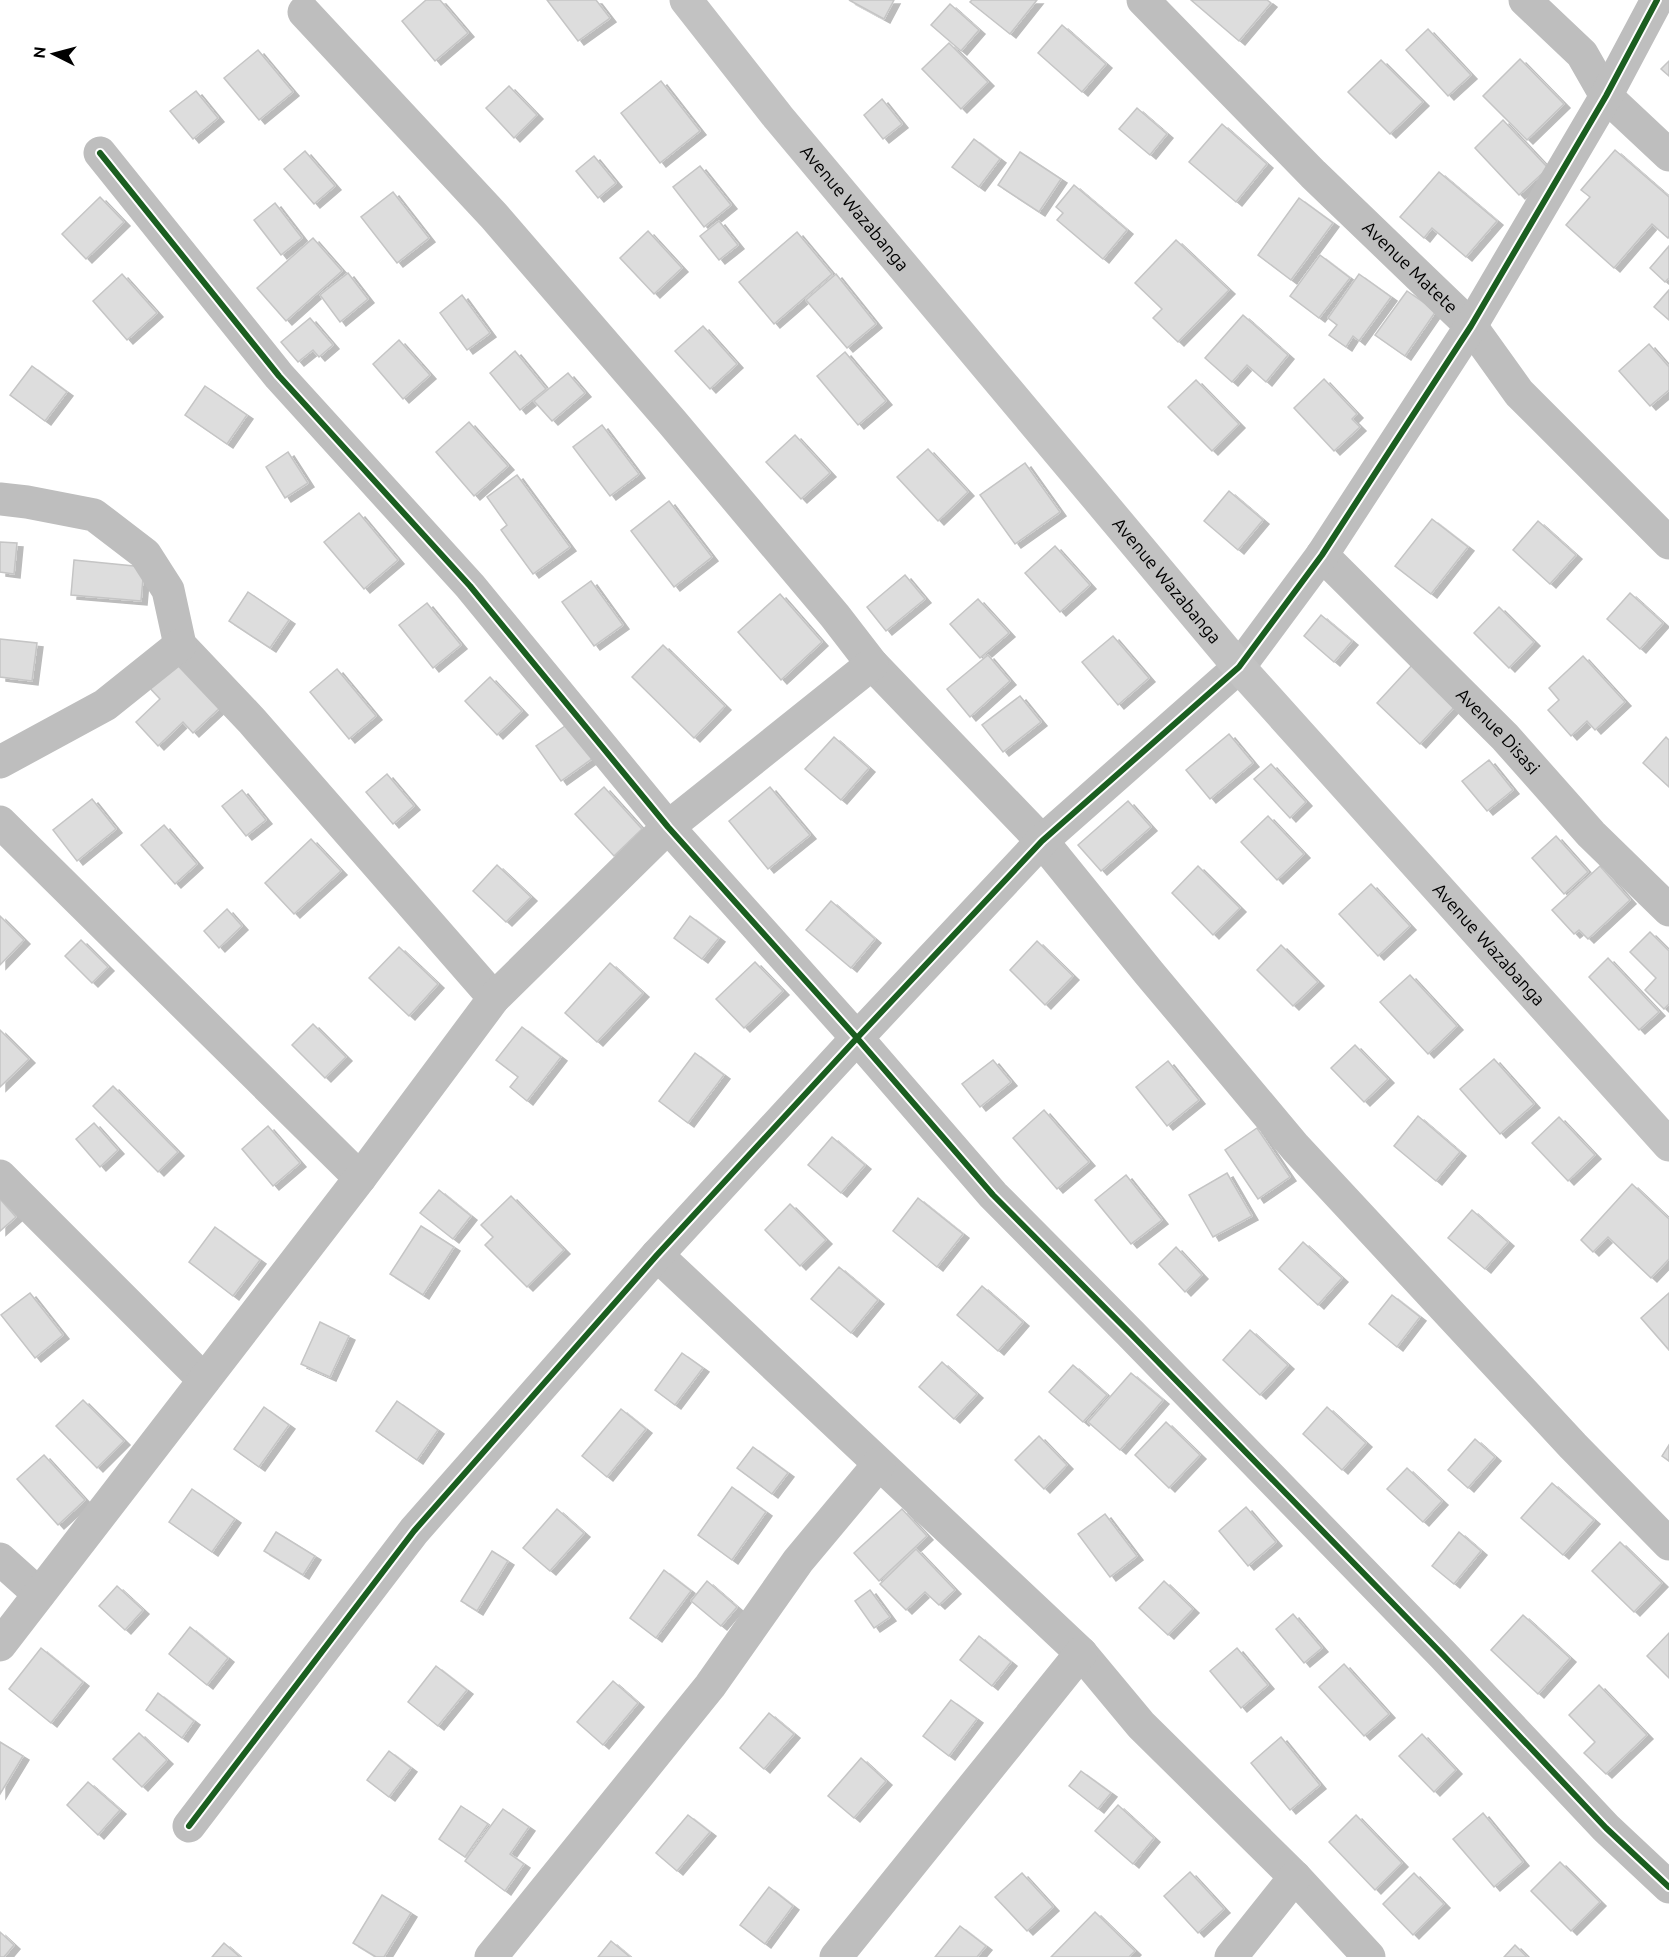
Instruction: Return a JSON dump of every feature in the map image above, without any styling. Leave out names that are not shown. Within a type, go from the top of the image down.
[{"type":"main road","name":"Avenue Wazabanga","points":[[686,0],[778,117],[1239,667],[1669,1145]]},
{"type":"street","name":"Avenue Matete","points":[[1143,0],[1313,174],[1471,326],[1519,393],[1669,543]]},
{"type":"street","points":[[1525,0],[1582,54],[1606,96],[1669,155]]},
{"type":"street","points":[[189,1826],[414,1531],[657,1255],[1042,841],[1239,667],[1322,555],[1471,326],[1606,96],[1658,0]]},
{"type":"street","points":[[304,12],[494,216],[672,422],[835,616],[872,664],[1042,841],[1295,1147],[1573,1446],[1669,1544]]},
{"type":"street","points":[[100,153],[279,376],[470,586],[668,827],[857,1038],[993,1195],[1426,1638],[1605,1828],[1669,1887]]},
{"type":"street","points":[[0,499],[94,515],[145,554],[168,590],[180,645],[252,720],[494,998]]},
{"type":"street","name":"Avenue Disasi","points":[[1322,555],[1505,737],[1591,834],[1669,910]]},
{"type":"street","points":[[0,762],[105,705],[180,645]]},
{"type":"street","points":[[0,1645],[360,1178],[494,998],[668,827],[872,664]]},
{"type":"street","points":[[0,822],[360,1178]]},
{"type":"street","points":[[0,1176],[204,1380]]},
{"type":"street","points":[[657,1255],[1081,1653],[1141,1725],[1295,1877],[1369,1957]]},
{"type":"street","points":[[491,1957],[710,1686],[798,1561],[879,1464]]},
{"type":"street","points":[[0,1559],[39,1594]]},
{"type":"street","points":[[836,1957],[1081,1653]]},
{"type":"street","points":[[1231,1957],[1295,1877]]},
{"type":"building","points":[[426,0],[440,0],[468,33],[435,61],[402,21]]},
{"type":"building","points":[[547,0],[596,0],[610,18],[578,41]]},
{"type":"building","points":[[849,0],[894,0],[884,19]]},
{"type":"building","points":[[972,0],[1037,0],[1010,34],[970,2]]},
{"type":"building","points":[[1191,0],[1267,0],[1271,3],[1239,41]]},
{"type":"building","points":[[950,4],[979,30],[961,51],[931,25]]},
{"type":"building","points":[[1062,25],[1106,64],[1082,92],[1038,53]]},
{"type":"building","points":[[1428,29],[1471,75],[1448,96],[1406,50]]},
{"type":"building","points":[[949,43],[988,82],[961,109],[922,69]]},
{"type":"building","points":[[258,50],[293,92],[259,120],[224,78]]},
{"type":"building","points":[[1520,59],[1564,104],[1527,140],[1483,96]]},
{"type":"building","points":[[1381,60],[1423,102],[1390,134],[1348,92]]},
{"type":"building","points":[[1669,61],[1669,76],[1661,69]]},
{"type":"building","points":[[661,81],[700,131],[660,163],[621,113]]},
{"type":"building","points":[[509,86],[537,115],[514,138],[486,108]]},
{"type":"building","points":[[196,91],[218,118],[193,139],[170,111]]},
{"type":"building","points":[[882,99],[902,124],[883,139],[864,115]]},
{"type":"building","points":[[1137,108],[1167,134],[1150,155],[1119,129]]},
{"type":"building","points":[[1503,120],[1548,168],[1519,195],[1475,148]]},
{"type":"building","points":[[1222,124],[1267,164],[1236,202],[1189,162]]},
{"type":"building","points":[[974,139],[1000,159],[979,187],[952,167]]},
{"type":"building","points":[[1615,150],[1669,197],[1669,236],[1668,238],[1652,224],[1614,268],[1566,225],[1590,197],[1581,190]]},
{"type":"building","points":[[305,151],[335,186],[314,204],[284,169]]},
{"type":"building","points":[[1020,152],[1061,179],[1039,212],[998,185]]},
{"type":"building","points":[[594,156],[616,183],[598,198],[576,171]]},
{"type":"building","points":[[700,166],[731,205],[704,227],[673,187]]},
{"type":"building","points":[[1439,172],[1497,221],[1466,257],[1432,228],[1424,238],[1400,217]]},
{"type":"building","points":[[1074,185],[1127,230],[1103,259],[1057,220],[1063,213],[1056,207]]},
{"type":"building","points":[[393,192],[429,238],[397,263],[361,217]]},
{"type":"building","points":[[100,197],[124,222],[86,259],[62,234]]},
{"type":"building","points":[[1299,198],[1333,223],[1291,280],[1258,255]]},
{"type":"building","points":[[275,203],[302,238],[281,255],[254,220]]},
{"type":"building","points":[[719,221],[738,245],[719,260],[700,236]]},
{"type":"building","points":[[648,231],[682,268],[654,294],[620,258]]},
{"type":"building","points":[[797,232],[832,274],[774,324],[739,282]]},
{"type":"building","points":[[313,238],[342,271],[286,321],[257,288]]},
{"type":"building","points":[[1176,240],[1229,290],[1178,342],[1153,318],[1162,309],[1135,283]]},
{"type":"building","points":[[1669,246],[1669,278],[1665,282],[1650,268]]},
{"type":"building","points":[[1320,255],[1350,278],[1319,318],[1290,296]]},
{"type":"building","points":[[348,273],[368,299],[340,322],[320,295]]},
{"type":"building","points":[[122,274],[157,313],[127,340],[93,301]]},
{"type":"building","points":[[836,274],[876,324],[847,348],[806,300]]},
{"type":"building","points":[[1359,274],[1391,297],[1359,341],[1353,336],[1346,347],[1329,335],[1337,325],[1328,318]]},
{"type":"building","points":[[1669,290],[1669,320],[1654,307]]},
{"type":"building","points":[[1407,291],[1436,311],[1405,356],[1375,335]]},
{"type":"building","points":[[462,295],[490,333],[467,350],[440,313]]},
{"type":"building","points":[[1243,315],[1288,355],[1266,382],[1247,365],[1232,382],[1205,358]]},
{"type":"building","points":[[310,318],[333,345],[319,357],[313,350],[298,362],[281,342]]},
{"type":"building","points":[[703,326],[737,364],[710,389],[675,351]]},
{"type":"building","points":[[399,340],[430,375],[403,399],[373,364]]},
{"type":"building","points":[[1649,344],[1669,367],[1669,390],[1650,406],[1619,371]]},
{"type":"building","points":[[515,351],[546,389],[520,410],[490,373]]},
{"type":"building","points":[[845,352],[886,401],[858,425],[817,376]]},
{"type":"building","points":[[32,366],[67,392],[45,421],[10,395]]},
{"type":"building","points":[[568,373],[585,393],[552,421],[534,401]]},
{"type":"building","points":[[1324,379],[1357,414],[1352,419],[1360,427],[1334,451],[1294,408]]},
{"type":"building","points":[[1196,380],[1239,424],[1212,451],[1168,407]]},
{"type":"building","points":[[205,386],[247,415],[227,444],[185,415]]},
{"type":"building","points":[[469,422],[508,466],[474,496],[436,452]]},
{"type":"building","points":[[602,425],[639,474],[610,496],[573,447]]},
{"type":"building","points":[[795,435],[830,473],[801,499],[766,462]]},
{"type":"building","points":[[928,449],[968,492],[938,521],[897,477]]},
{"type":"building","points":[[288,452],[308,483],[285,498],[266,467]]},
{"type":"building","points":[[1025,463],[1060,512],[1015,544],[980,495]]},
{"type":"building","points":[[517,475],[570,547],[533,574],[501,530],[507,525],[487,497]]},
{"type":"building","points":[[1229,491],[1263,520],[1238,550],[1204,521]]},
{"type":"building","points":[[669,501],[712,557],[674,587],[631,531]]},
{"type":"building","points":[[359,513],[398,560],[364,589],[324,542]]},
{"type":"building","points":[[1432,519],[1468,547],[1431,594],[1395,566]]},
{"type":"building","points":[[1538,521],[1576,555],[1550,584],[1513,550]]},
{"type":"building","points":[[0,542],[17,543],[14,574],[0,572]]},
{"type":"building","points":[[1055,546],[1090,585],[1060,612],[1025,573]]},
{"type":"building","points":[[74,560],[144,567],[141,601],[71,595]]},
{"type":"building","points":[[905,575],[925,599],[886,631],[867,607]]},
{"type":"building","points":[[591,581],[623,625],[594,646],[562,602]]},
{"type":"building","points":[[248,592],[289,620],[270,648],[229,621]]},
{"type":"building","points":[[1630,593],[1663,623],[1640,649],[1607,619]]},
{"type":"building","points":[[780,594],[822,642],[781,680],[738,632]]},
{"type":"building","points":[[978,599],[1009,633],[980,658],[950,624]]},
{"type":"building","points":[[427,603],[461,645],[433,668],[399,625]]},
{"type":"building","points":[[1499,607],[1534,642],[1509,668],[1474,633]]},
{"type":"building","points":[[1321,615],[1352,641],[1334,662],[1304,636]]},
{"type":"building","points":[[1113,636],[1149,678],[1118,705],[1082,662]]},
{"type":"building","points":[[0,639],[37,643],[32,681],[0,677]]},
{"type":"building","points":[[663,645],[725,706],[694,738],[632,677]]},
{"type":"building","points":[[176,655],[223,705],[193,733],[183,722],[158,746],[136,722],[160,699],[146,684]]},
{"type":"building","points":[[988,655],[1010,681],[970,717],[947,689]]},
{"type":"building","points":[[1583,656],[1625,702],[1595,730],[1587,721],[1571,736],[1548,710],[1559,700],[1549,688]]},
{"type":"building","points":[[1413,664],[1456,705],[1420,744],[1377,703]]},
{"type":"building","points":[[337,669],[376,716],[349,739],[310,692]]},
{"type":"building","points":[[490,677],[522,711],[497,735],[465,701]]},
{"type":"building","points":[[1020,696],[1041,722],[1003,752],[982,725]]},
{"type":"building","points":[[568,724],[593,758],[561,781],[536,746]]},
{"type":"building","points":[[1229,734],[1253,763],[1210,799],[1186,770]]},
{"type":"building","points":[[834,737],[869,768],[841,800],[805,769]]},
{"type":"building","points":[[1666,737],[1669,740],[1669,787],[1643,763]]},
{"type":"building","points":[[1489,760],[1513,790],[1487,811],[1462,781]]},
{"type":"building","points":[[1271,764],[1306,802],[1290,818],[1254,779]]},
{"type":"building","points":[[387,774],[414,806],[393,824],[366,792]]},
{"type":"building","points":[[604,787],[642,829],[614,856],[575,814]]},
{"type":"building","points":[[770,787],[810,835],[768,869],[729,821]]},
{"type":"building","points":[[242,790],[266,820],[246,836],[222,806]]},
{"type":"building","points":[[92,799],[116,829],[77,861],[53,830]]},
{"type":"building","points":[[1128,801],[1151,827],[1101,871],[1078,845]]},
{"type":"building","points":[[1268,816],[1304,854],[1277,880],[1241,842]]},
{"type":"building","points":[[164,825],[197,864],[175,884],[141,845]]},
{"type":"building","points":[[1556,836],[1588,872],[1564,894],[1532,858]]},
{"type":"building","points":[[311,839],[341,871],[294,914],[265,883]]},
{"type":"building","points":[[497,865],[531,897],[506,922],[473,891]]},
{"type":"building","points":[[1198,866],[1240,908],[1213,935],[1172,893]]},
{"type":"building","points":[[1600,866],[1630,900],[1588,939],[1579,930],[1574,934],[1552,910]]},
{"type":"building","points":[[1371,884],[1410,926],[1378,956],[1339,914]]},
{"type":"building","points":[[831,901],[875,939],[851,968],[806,930]]},
{"type":"building","points":[[227,909],[242,926],[219,948],[204,931]]},
{"type":"building","points":[[0,916],[24,940],[0,965]]},
{"type":"building","points":[[690,916],[719,938],[702,959],[674,938]]},
{"type":"building","points":[[1650,932],[1669,951],[1669,1004],[1664,1009],[1645,990],[1656,978],[1630,952]]},
{"type":"building","points":[[81,940],[108,967],[92,983],[65,956]]},
{"type":"building","points":[[1037,941],[1073,976],[1045,1005],[1010,970]]},
{"type":"building","points":[[1281,945],[1318,982],[1293,1006],[1257,970]]},
{"type":"building","points":[[399,947],[438,984],[409,1016],[369,978]]},
{"type":"building","points":[[1608,958],[1659,1012],[1639,1030],[1589,977]]},
{"type":"building","points":[[755,962],[783,991],[744,1028],[716,999]]},
{"type":"building","points":[[610,963],[643,993],[597,1042],[565,1013]]},
{"type":"building","points":[[1410,975],[1457,1026],[1428,1054],[1380,1002]]},
{"type":"building","points":[[313,1024],[346,1057],[325,1078],[292,1045]]},
{"type":"building","points":[[522,1027],[561,1057],[527,1101],[510,1087],[518,1077],[496,1060]]},
{"type":"building","points":[[0,1030],[29,1059],[0,1087]]},
{"type":"building","points":[[1355,1045],[1388,1079],[1364,1102],[1331,1068]]},
{"type":"building","points":[[695,1053],[724,1075],[688,1123],[659,1101]]},
{"type":"building","points":[[1494,1059],[1534,1104],[1500,1134],[1460,1089]]},
{"type":"building","points":[[993,1060],[1011,1082],[980,1107],[962,1084]]},
{"type":"building","points":[[1168,1061],[1199,1100],[1167,1126],[1136,1087]]},
{"type":"building","points":[[113,1086],[178,1152],[158,1172],[93,1106]]},
{"type":"building","points":[[1044,1110],[1089,1162],[1057,1189],[1013,1138]]},
{"type":"building","points":[[1418,1116],[1460,1152],[1436,1181],[1394,1146]]},
{"type":"building","points":[[1559,1117],[1595,1155],[1568,1181],[1532,1143]]},
{"type":"building","points":[[94,1123],[118,1150],[100,1167],[76,1139]]},
{"type":"building","points":[[268,1126],[300,1163],[273,1186],[242,1149]]},
{"type":"building","points":[[1257,1128],[1290,1177],[1258,1199],[1225,1150]]},
{"type":"building","points":[[832,1137],[865,1165],[841,1193],[808,1165]]},
{"type":"building","points":[[1227,1173],[1252,1216],[1213,1237],[1189,1195]]},
{"type":"building","points":[[1126,1175],[1162,1220],[1131,1244],[1095,1200]]},
{"type":"building","points":[[1632,1184],[1669,1219],[1669,1259],[1651,1278],[1608,1237],[1593,1252],[1581,1240]]},
{"type":"building","points":[[439,1190],[471,1216],[453,1239],[420,1213]]},
{"type":"building","points":[[511,1196],[564,1250],[527,1287],[485,1245],[493,1237],[481,1225]]},
{"type":"building","points":[[918,1198],[963,1234],[937,1267],[893,1231]]},
{"type":"building","points":[[0,1199],[16,1217],[0,1231]]},
{"type":"building","points":[[790,1204],[826,1240],[800,1266],[765,1230]]},
{"type":"building","points":[[1472,1210],[1508,1242],[1485,1269],[1448,1238]]},
{"type":"building","points":[[421,1226],[454,1247],[423,1295],[390,1274]]},
{"type":"building","points":[[215,1227],[260,1260],[233,1296],[189,1262]]},
{"type":"building","points":[[1303,1242],[1342,1278],[1318,1305],[1279,1269]]},
{"type":"building","points":[[1176,1247],[1202,1275],[1185,1292],[1159,1264]]},
{"type":"building","points":[[839,1267],[878,1300],[851,1333],[811,1299]]},
{"type":"building","points":[[982,1286],[1023,1322],[998,1351],[957,1315]]},
{"type":"building","points":[[30,1293],[63,1335],[35,1358],[1,1315]]},
{"type":"building","points":[[1669,1293],[1669,1350],[1641,1318]]},
{"type":"building","points":[[1392,1295],[1420,1317],[1397,1347],[1369,1324]]},
{"type":"building","points":[[320,1322],[349,1336],[330,1377],[301,1364]]},
{"type":"building","points":[[1250,1330],[1288,1365],[1260,1395],[1223,1360]]},
{"type":"building","points":[[682,1353],[703,1368],[675,1405],[655,1390]]},
{"type":"building","points":[[942,1362],[977,1394],[954,1419],[919,1387]]},
{"type":"building","points":[[1073,1365],[1107,1395],[1083,1422],[1049,1392]]},
{"type":"building","points":[[1131,1373],[1163,1400],[1120,1450],[1088,1422]]},
{"type":"building","points":[[83,1400],[124,1441],[97,1468],[56,1426]]},
{"type":"building","points":[[397,1401],[438,1430],[417,1460],[376,1431]]},
{"type":"building","points":[[264,1407],[289,1425],[259,1467],[234,1449]]},
{"type":"building","points":[[1327,1407],[1366,1443],[1342,1470],[1303,1434]]},
{"type":"building","points":[[621,1409],[646,1429],[607,1477],[582,1456]]},
{"type":"building","points":[[1166,1422],[1200,1455],[1169,1488],[1135,1455]]},
{"type":"building","points":[[1039,1436],[1067,1465],[1044,1489],[1015,1460]]},
{"type":"building","points":[[1475,1439],[1495,1457],[1468,1488],[1448,1470]]},
{"type":"building","points":[[1669,1445],[1669,1461],[1662,1456]]},
{"type":"building","points":[[753,1447],[788,1473],[772,1494],[737,1468]]},
{"type":"building","points":[[44,1455],[85,1500],[58,1525],[17,1479]]},
{"type":"building","points":[[1407,1468],[1442,1501],[1423,1522],[1387,1489]]},
{"type":"building","points":[[1552,1483],[1594,1520],[1563,1555],[1521,1518]]},
{"type":"building","points":[[732,1487],[766,1512],[732,1560],[698,1535]]},
{"type":"building","points":[[192,1489],[235,1519],[212,1552],[169,1522]]},
{"type":"building","points":[[1246,1507],[1276,1542],[1248,1566],[1219,1531]]},
{"type":"building","points":[[557,1509],[584,1533],[550,1571],[523,1548]]},
{"type":"building","points":[[902,1509],[927,1536],[879,1581],[854,1553]]},
{"type":"building","points":[[1105,1514],[1137,1556],[1110,1577],[1078,1534]]},
{"type":"building","points":[[276,1532],[315,1556],[303,1575],[264,1551]]},
{"type":"building","points":[[1459,1532],[1481,1551],[1454,1584],[1432,1566]]},
{"type":"building","points":[[1620,1542],[1662,1583],[1634,1612],[1592,1571]]},
{"type":"building","points":[[916,1549],[955,1590],[939,1605],[925,1592],[906,1610],[880,1584]]},
{"type":"building","points":[[492,1551],[508,1561],[477,1611],[461,1601]]},
{"type":"building","points":[[664,1570],[691,1591],[656,1638],[630,1618]]},
{"type":"building","points":[[707,1581],[737,1607],[721,1626],[691,1601]]},
{"type":"building","points":[[1164,1581],[1193,1609],[1168,1635],[1139,1608]]},
{"type":"building","points":[[117,1586],[143,1610],[125,1630],[99,1606]]},
{"type":"building","points":[[870,1590],[890,1617],[874,1628],[855,1601]]},
{"type":"building","points":[[1293,1614],[1322,1648],[1304,1663],[1276,1629]]},
{"type":"building","points":[[1523,1615],[1570,1658],[1538,1694],[1491,1650]]},
{"type":"building","points":[[190,1627],[228,1658],[207,1685],[169,1654]]},
{"type":"building","points":[[1669,1633],[1669,1678],[1647,1656]]},
{"type":"building","points":[[979,1636],[1011,1662],[992,1686],[960,1660]]},
{"type":"building","points":[[41,1648],[83,1682],[51,1723],[9,1689]]},
{"type":"building","points":[[1237,1648],[1268,1685],[1241,1708],[1210,1671]]},
{"type":"building","points":[[1344,1664],[1389,1714],[1364,1736],[1319,1687]]},
{"type":"building","points":[[436,1666],[467,1690],[438,1726],[408,1702]]},
{"type":"building","points":[[613,1681],[638,1703],[603,1745],[577,1722]]},
{"type":"building","points":[[1599,1685],[1647,1735],[1606,1774],[1584,1753],[1595,1742],[1569,1715]]},
{"type":"building","points":[[158,1693],[194,1721],[182,1738],[146,1710]]},
{"type":"building","points":[[951,1700],[977,1719],[949,1756],[923,1736]]},
{"type":"building","points":[[769,1713],[794,1734],[764,1769],[740,1748]]},
{"type":"building","points":[[139,1733],[167,1760],[142,1787],[113,1759]]},
{"type":"building","points":[[1422,1734],[1456,1770],[1434,1792],[1399,1756]]},
{"type":"building","points":[[1281,1737],[1320,1785],[1290,1810],[1251,1763]]},
{"type":"building","points":[[0,1742],[23,1756],[0,1794]]},
{"type":"building","points":[[389,1751],[411,1768],[389,1797],[367,1780]]},
{"type":"building","points":[[861,1758],[886,1781],[854,1818],[828,1796]]},
{"type":"building","points":[[1081,1771],[1111,1793],[1098,1809],[1069,1786]]},
{"type":"building","points":[[88,1782],[120,1810],[98,1835],[67,1805]]},
{"type":"building","points":[[1118,1805],[1154,1838],[1133,1864],[1095,1831]]},
{"type":"building","points":[[461,1806],[488,1824],[465,1857],[439,1839]]},
{"type":"building","points":[[503,1809],[529,1827],[510,1854],[524,1864],[505,1891],[465,1861]]},
{"type":"building","points":[[1483,1813],[1523,1862],[1494,1887],[1453,1839]]},
{"type":"building","points":[[688,1815],[710,1832],[677,1871],[656,1853]]},
{"type":"building","points":[[1356,1815],[1402,1863],[1375,1890],[1329,1842]]},
{"type":"building","points":[[1560,1862],[1600,1902],[1571,1931],[1531,1891]]},
{"type":"building","points":[[1190,1872],[1224,1909],[1198,1933],[1164,1896]]},
{"type":"building","points":[[1022,1873],[1053,1907],[1027,1931],[995,1897]]},
{"type":"building","points":[[1414,1873],[1444,1904],[1413,1935],[1383,1904]]},
{"type":"building","points":[[769,1887],[793,1906],[765,1944],[740,1925]]},
{"type":"building","points":[[382,1895],[411,1913],[384,1957],[376,1957],[353,1943]]},
{"type":"building","points":[[1095,1912],[1135,1951],[1129,1957],[1051,1957]]},
{"type":"building","points":[[960,1926],[986,1946],[977,1957],[935,1957]]},
{"type":"building","points":[[0,1932],[14,1945],[4,1957],[0,1957]]},
{"type":"building","points":[[611,1941],[630,1957],[598,1957]]},
{"type":"building","points":[[224,1943],[240,1957],[212,1957]]},
{"type":"building","points":[[1515,1945],[1527,1957],[1504,1957]]},
{"type":"cycle path","points":[[189,1826],[414,1531],[657,1255],[1042,841],[1239,667],[1322,555],[1471,326],[1606,96],[1657,0]]},
{"type":"cycle path","points":[[100,153],[279,376],[470,586],[668,827],[857,1038],[993,1195],[1443,1655],[1606,1828],[1669,1887]]}]
